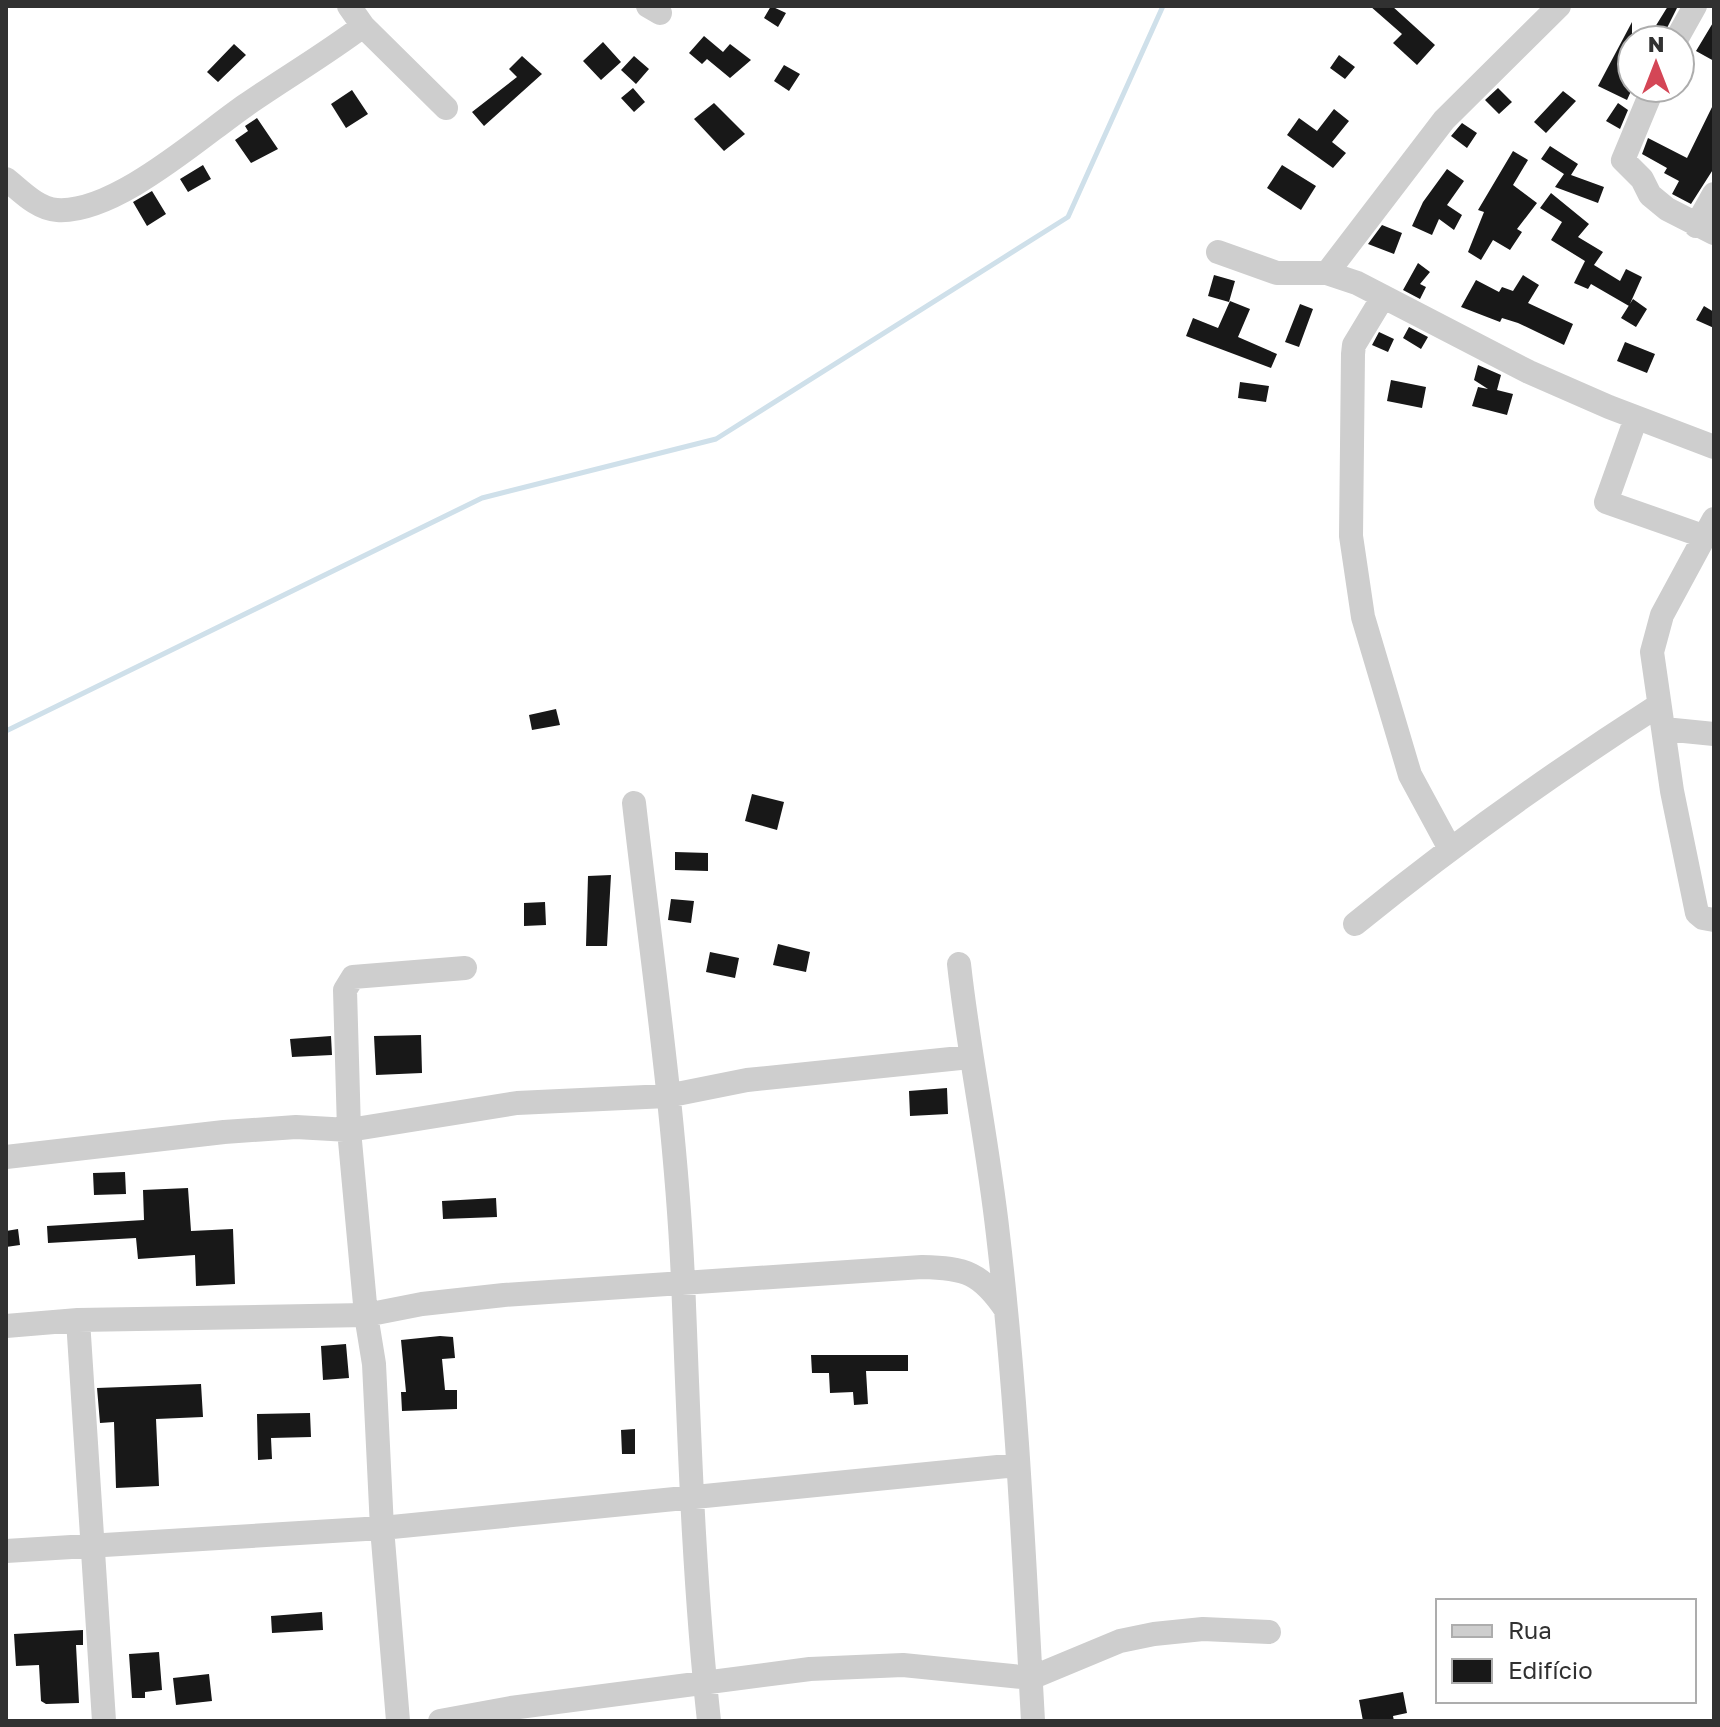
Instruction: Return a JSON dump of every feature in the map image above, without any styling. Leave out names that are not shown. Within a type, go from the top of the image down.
[{"type":"street","points":[[349,6],[363,26],[446,108]]},
{"type":"street","points":[[1327,273],[1444,120],[1559,6]]},
{"type":"street","points":[[1685,24],[1695,6]]},
{"type":"street","points":[[6,179],[32,200],[54,210],[73,209],[97,200],[151,176],[230,116],[363,26]]},
{"type":"street","points":[[1646,104],[1623,160],[1642,179],[1650,195],[1705,229],[1714,194]]},
{"type":"street","points":[[1218,252],[1277,273],[1327,273],[1383,297],[1529,372],[1636,418],[1714,447]]},
{"type":"street","points":[[1383,297],[1354,345],[1351,536],[1363,617],[1401,750],[1421,799],[1449,847]]},
{"type":"street","points":[[1636,418],[1606,502],[1708,527],[1654,635],[1661,717],[1681,845],[1697,913],[1714,920]]},
{"type":"street","points":[[1355,924],[1449,847],[1570,762],[1661,717],[1714,734]]},
{"type":"street","points":[[634,803],[667,1096],[683,1281],[682,1322],[692,1494],[709,1721]]},
{"type":"street","points":[[959,964],[970,1057],[988,1146],[1006,1310],[1033,1721]]},
{"type":"street","points":[[398,1721],[382,1528],[374,1364],[366,1315],[349,1130],[345,990],[353,977],[465,968]]},
{"type":"street","points":[[6,1157],[224,1132],[296,1127],[349,1130],[517,1103],[667,1096],[747,1080],[970,1057]]},
{"type":"street","points":[[6,1326],[78,1320],[366,1315],[422,1304],[683,1281],[947,1267],[976,1276],[991,1287],[1006,1310]]},
{"type":"street","points":[[78,1320],[90,1548],[104,1721]]},
{"type":"street","points":[[6,1551],[382,1528],[692,1494],[1018,1465]]},
{"type":"street","points":[[440,1721],[810,1669],[903,1665],[1031,1678],[1120,1641],[1154,1634],[1203,1629],[1269,1632]]},
{"type":"building","points":[[771,6],[786,13],[778,27],[764,18]]},
{"type":"building","points":[[1370,6],[1392,6],[1435,45],[1417,65],[1393,43],[1402,34]]},
{"type":"building","points":[[1668,6],[1678,6],[1669,24],[1657,24]]},
{"type":"building","points":[[1714,21],[1714,61],[1696,51]]},
{"type":"building","points":[[704,36],[723,52],[730,44],[751,60],[730,78],[707,59],[702,64],[689,53]]},
{"type":"building","points":[[603,42],[621,62],[601,80],[583,61]]},
{"type":"building","points":[[234,44],[246,55],[218,82],[207,72]]},
{"type":"building","points":[[1616,52],[1616,95],[1598,86]]},
{"type":"building","points":[[1339,55],[1355,67],[1345,79],[1330,68]]},
{"type":"building","points":[[522,56],[542,74],[484,126],[472,112],[517,77],[509,69]]},
{"type":"building","points":[[634,56],[649,69],[636,84],[621,70]]},
{"type":"building","points":[[784,65],[800,74],[789,91],[774,81]]},
{"type":"building","points":[[633,88],[645,102],[634,112],[621,98]]},
{"type":"building","points":[[1498,88],[1512,102],[1499,114],[1485,100]]},
{"type":"building","points":[[352,90],[368,114],[346,128],[331,104]]},
{"type":"building","points":[[1563,91],[1576,101],[1546,133],[1534,122]]},
{"type":"building","points":[[714,103],[745,134],[724,151],[694,119]]},
{"type":"building","points":[[1714,103],[1714,168],[1691,204],[1672,194],[1679,181],[1664,173],[1667,168],[1642,154],[1648,138],[1687,158]]},
{"type":"building","points":[[1617,104],[1628,110],[1620,129],[1606,121]]},
{"type":"building","points":[[1334,109],[1349,121],[1332,142],[1346,153],[1333,168],[1287,135],[1299,118],[1317,131]]},
{"type":"building","points":[[257,118],[278,149],[251,163],[235,140],[248,131],[245,126]]},
{"type":"building","points":[[1462,123],[1477,133],[1467,148],[1451,136]]},
{"type":"building","points":[[1550,146],[1578,164],[1571,175],[1604,187],[1598,203],[1555,187],[1564,174],[1541,159]]},
{"type":"building","points":[[1513,151],[1528,160],[1513,185],[1537,203],[1517,229],[1522,232],[1510,250],[1493,240],[1481,260],[1468,252],[1484,212],[1478,210]]},
{"type":"building","points":[[203,165],[211,179],[188,192],[180,179]]},
{"type":"building","points":[[1282,165],[1316,186],[1301,210],[1267,188]]},
{"type":"building","points":[[1447,169],[1464,181],[1447,205],[1462,215],[1454,230],[1439,219],[1432,235],[1412,226],[1423,202]]},
{"type":"building","points":[[152,191],[166,214],[147,226],[133,202]]},
{"type":"building","points":[[1551,193],[1589,224],[1578,237],[1603,252],[1594,265],[1620,281],[1626,269],[1642,277],[1629,306],[1591,284],[1588,289],[1574,283],[1585,261],[1551,240],[1562,222],[1540,208]]},
{"type":"building","points":[[1382,225],[1402,233],[1394,254],[1368,244]]},
{"type":"building","points":[[1418,263],[1430,272],[1420,284],[1426,287],[1420,299],[1403,290]]},
{"type":"building","points":[[1214,275],[1235,281],[1229,302],[1208,296]]},
{"type":"building","points":[[1523,275],[1539,285],[1528,303],[1573,324],[1564,345],[1518,323],[1502,318],[1500,322],[1461,307],[1476,280],[1499,292],[1502,287],[1513,291]]},
{"type":"building","points":[[1633,299],[1647,309],[1636,327],[1621,318]]},
{"type":"building","points":[[1230,301],[1250,309],[1238,337],[1277,354],[1271,368],[1186,336],[1193,318],[1218,328]]},
{"type":"building","points":[[1300,304],[1313,309],[1299,347],[1285,342]]},
{"type":"building","points":[[1704,306],[1714,312],[1714,328],[1696,320]]},
{"type":"building","points":[[1409,327],[1428,337],[1421,349],[1403,338]]},
{"type":"building","points":[[1379,332],[1394,339],[1388,352],[1372,345]]},
{"type":"building","points":[[1625,342],[1655,354],[1647,373],[1617,361]]},
{"type":"building","points":[[1478,365],[1501,375],[1497,390],[1513,394],[1507,415],[1472,406],[1478,387],[1488,389],[1474,380]]},
{"type":"building","points":[[1391,380],[1426,387],[1422,408],[1387,401]]},
{"type":"building","points":[[1240,382],[1269,386],[1266,402],[1238,398]]},
{"type":"building","points":[[556,709],[560,725],[532,730],[529,715]]},
{"type":"building","points":[[752,794],[784,802],[777,830],[745,821]]},
{"type":"building","points":[[675,852],[708,853],[708,871],[675,870]]},
{"type":"building","points":[[611,875],[607,946],[586,946],[588,876]]},
{"type":"building","points":[[671,899],[694,901],[691,923],[668,920]]},
{"type":"building","points":[[545,902],[546,925],[524,926],[524,903]]},
{"type":"building","points":[[778,944],[810,952],[806,972],[773,965]]},
{"type":"building","points":[[710,952],[739,958],[735,978],[706,972]]},
{"type":"building","points":[[421,1035],[422,1073],[376,1075],[374,1036]]},
{"type":"building","points":[[331,1036],[332,1055],[292,1057],[290,1039]]},
{"type":"building","points":[[947,1088],[948,1114],[910,1116],[909,1091]]},
{"type":"building","points":[[125,1172],[126,1194],[94,1195],[93,1173]]},
{"type":"building","points":[[188,1188],[191,1231],[233,1229],[235,1284],[196,1286],[195,1255],[138,1259],[136,1238],[48,1243],[47,1226],[144,1220],[143,1190]]},
{"type":"building","points":[[496,1198],[497,1217],[443,1219],[442,1201]]},
{"type":"building","points":[[18,1229],[20,1245],[6,1247],[6,1231]]},
{"type":"building","points":[[453,1337],[455,1358],[442,1359],[445,1390],[457,1390],[457,1409],[402,1411],[401,1392],[406,1392],[401,1340]]},
{"type":"building","points":[[346,1344],[349,1378],[323,1380],[321,1346]]},
{"type":"building","points":[[811,1355],[908,1355],[908,1371],[866,1371],[868,1404],[854,1405],[853,1392],[830,1393],[829,1373],[812,1373]]},
{"type":"building","points":[[201,1384],[203,1417],[156,1419],[159,1486],[116,1488],[114,1422],[100,1423],[97,1388]]},
{"type":"building","points":[[310,1413],[311,1437],[271,1438],[272,1459],[258,1460],[257,1414]]},
{"type":"building","points":[[635,1429],[635,1454],[622,1454],[621,1430]]},
{"type":"building","points":[[322,1612],[323,1630],[272,1633],[271,1616]]},
{"type":"building","points":[[83,1630],[83,1645],[76,1645],[79,1703],[46,1704],[41,1701],[39,1665],[16,1666],[14,1634]]},
{"type":"building","points":[[159,1652],[162,1690],[145,1692],[145,1698],[132,1698],[129,1654]]},
{"type":"building","points":[[209,1674],[212,1701],[176,1705],[173,1678]]},
{"type":"building","points":[[1403,1692],[1407,1713],[1393,1716],[1394,1721],[1363,1721],[1359,1700]]},
{"type":"waterway","points":[[6,731],[482,498],[716,439],[1068,217],[1163,6]]}]
